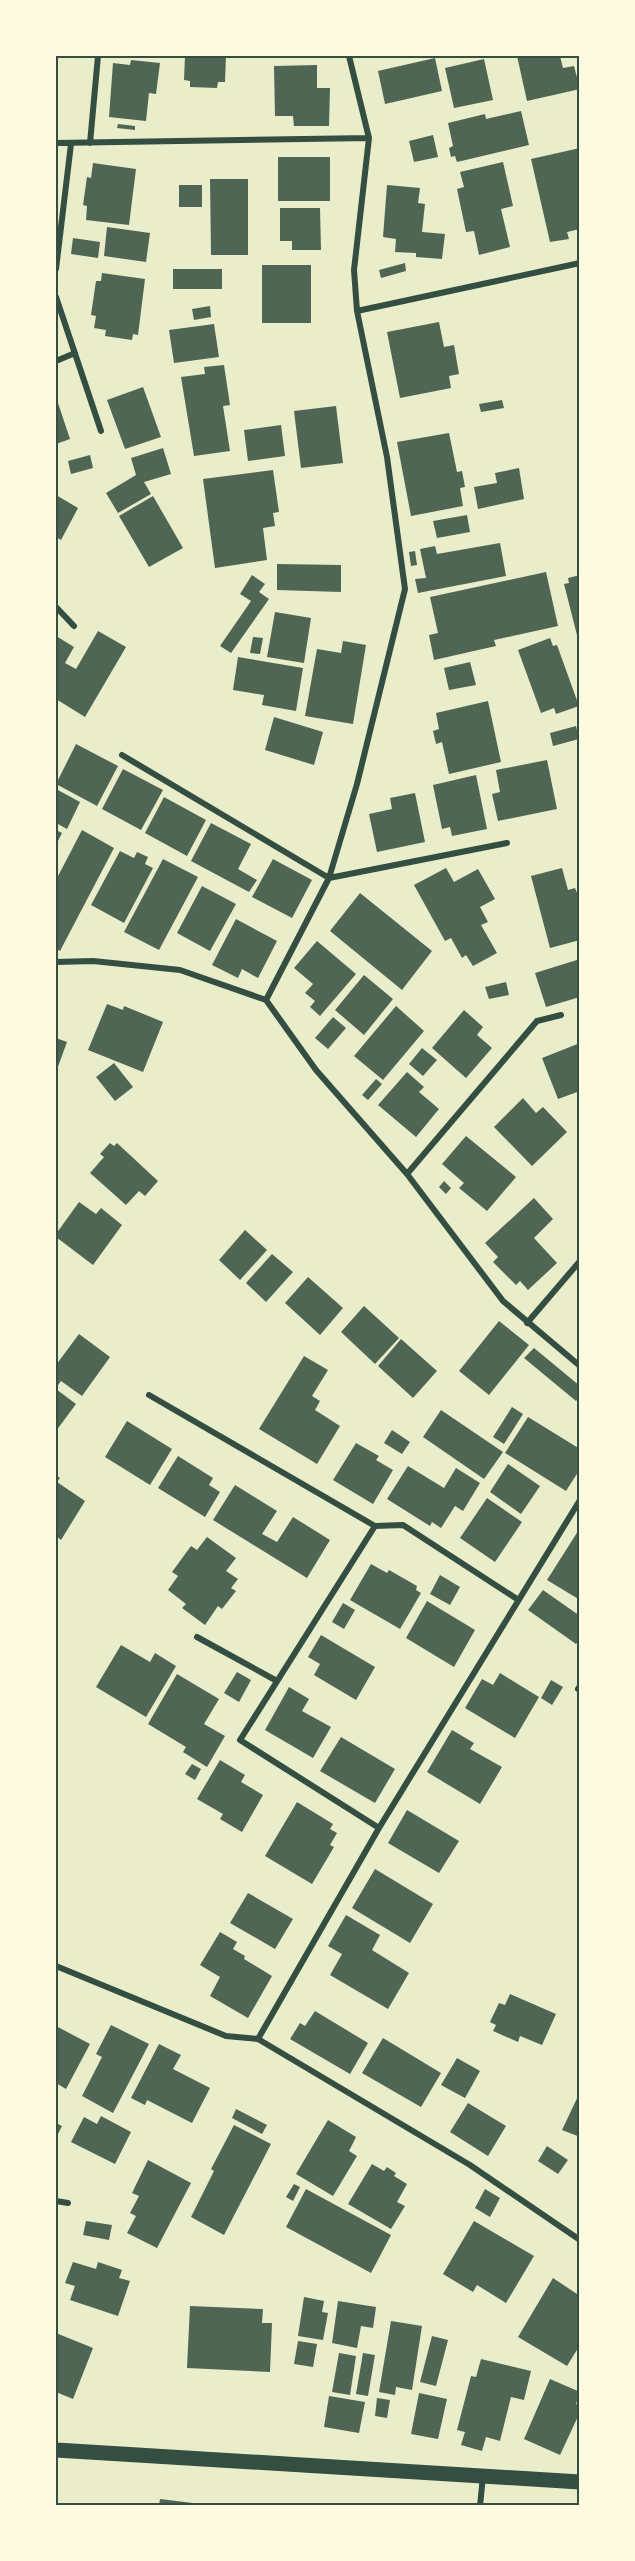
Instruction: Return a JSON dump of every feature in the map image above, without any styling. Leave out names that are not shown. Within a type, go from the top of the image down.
[{"type":"main road","points":[[56,2450],[579,2482]]},
{"type":"street","points":[[90,143],[98,56]]},
{"type":"street","points":[[266,1000],[329,878],[357,784],[405,589],[387,457],[357,311],[354,270],[369,138],[350,56]]},
{"type":"street","points":[[56,143],[369,138]]},
{"type":"street","points":[[56,269],[71,144]]},
{"type":"street","points":[[357,311],[579,263]]},
{"type":"street","points":[[56,297],[101,431]]},
{"type":"street","points":[[56,361],[75,353]]},
{"type":"street","points":[[56,606],[74,626]]},
{"type":"street","points":[[122,754],[329,878],[507,843]]},
{"type":"street","points":[[56,962],[93,961],[180,970],[266,1000],[316,1070],[407,1174],[503,1301],[579,1366]]},
{"type":"street","points":[[407,1174],[537,1021],[561,1015]]},
{"type":"street","points":[[527,1323],[579,1261]]},
{"type":"street","points":[[149,1395],[375,1526],[403,1525],[517,1599]]},
{"type":"street","points":[[258,2039],[379,1828],[579,1500]]},
{"type":"street","points":[[375,1526],[240,1740],[379,1828]]},
{"type":"street","points":[[197,1637],[277,1681]]},
{"type":"street","points":[[56,1966],[226,2036],[258,2039],[470,2166],[579,2240]]},
{"type":"street","points":[[56,2201],[68,2203]]},
{"type":"street","points":[[480,2505],[483,2476]]},
{"type":"building","points":[[185,56],[226,56],[225,82],[218,82],[217,88],[190,87],[190,81],[184,80]]},
{"type":"building","points":[[517,56],[560,56],[563,68],[574,66],[580,89],[527,101]]},
{"type":"building","points":[[435,58],[442,91],[385,104],[378,71]]},
{"type":"building","points":[[484,59],[493,100],[454,108],[445,68]]},
{"type":"building","points":[[131,60],[160,63],[156,94],[149,93],[146,121],[109,117],[113,63],[130,65]]},
{"type":"building","points":[[317,65],[317,88],[330,88],[329,126],[294,126],[293,116],[275,116],[274,66]]},
{"type":"building","points":[[521,111],[529,145],[457,162],[455,156],[451,157],[449,148],[453,146],[448,123],[485,114],[486,119]]},
{"type":"building","points":[[118,124],[135,126],[135,130],[117,128]]},
{"type":"building","points":[[433,135],[438,157],[414,162],[409,141]]},
{"type":"building","points":[[580,148],[580,229],[567,232],[569,239],[550,242],[531,159]]},
{"type":"building","points":[[278,157],[330,157],[330,201],[278,201]]},
{"type":"building","points":[[503,162],[513,206],[501,209],[510,247],[479,255],[474,231],[466,232],[457,189],[464,187],[460,172]]},
{"type":"building","points":[[93,163],[136,169],[129,225],[86,220],[87,206],[83,205],[87,177],[91,178]]},
{"type":"building","points":[[210,179],[248,179],[248,255],[211,255]]},
{"type":"building","points":[[179,185],[202,185],[202,207],[179,207]]},
{"type":"building","points":[[387,185],[420,188],[418,203],[425,204],[422,232],[445,234],[442,259],[416,257],[416,253],[395,252],[396,239],[383,237]]},
{"type":"building","points":[[280,208],[320,208],[321,250],[292,250],[292,241],[280,241]]},
{"type":"building","points":[[107,227],[150,233],[146,262],[104,256]]},
{"type":"building","points":[[73,238],[100,242],[98,258],[71,254]]},
{"type":"building","points":[[405,263],[406,271],[381,278],[379,270]]},
{"type":"building","points":[[262,265],[311,265],[311,323],[262,323]]},
{"type":"building","points":[[173,269],[222,269],[222,289],[173,289]]},
{"type":"building","points":[[102,273],[145,279],[138,335],[133,334],[132,340],[105,336],[106,330],[94,328],[96,316],[91,315],[96,281],[101,281]]},
{"type":"building","points":[[210,306],[211,317],[194,320],[192,309]]},
{"type":"building","points":[[439,322],[444,347],[454,345],[459,374],[449,376],[451,388],[400,398],[387,332]]},
{"type":"building","points":[[214,324],[219,357],[174,363],[169,330]]},
{"type":"building","points":[[224,365],[230,405],[223,406],[230,451],[194,456],[181,377],[205,374],[204,367]]},
{"type":"building","points":[[143,387],[161,437],[125,449],[107,400]]},
{"type":"building","points":[[56,397],[70,439],[56,444]]},
{"type":"building","points":[[502,400],[504,408],[481,412],[479,404]]},
{"type":"building","points":[[336,406],[343,463],[301,468],[294,411]]},
{"type":"building","points":[[281,425],[285,456],[248,461],[244,430]]},
{"type":"building","points":[[449,433],[457,472],[462,471],[465,487],[460,488],[463,506],[411,516],[397,442]]},
{"type":"building","points":[[163,448],[171,474],[144,482],[151,494],[118,513],[106,493],[136,475],[131,458]]},
{"type":"building","points":[[90,455],[93,468],[71,474],[68,461]]},
{"type":"building","points":[[519,468],[524,499],[478,509],[474,487],[497,483],[495,473]]},
{"type":"building","points":[[273,470],[279,512],[273,513],[275,526],[263,528],[267,560],[215,568],[203,479]]},
{"type":"building","points":[[56,495],[78,508],[61,540],[56,537]]},
{"type":"building","points":[[153,496],[183,548],[149,567],[119,516]]},
{"type":"building","points":[[467,515],[470,532],[437,538],[433,521]]},
{"type":"building","points":[[500,543],[506,576],[418,593],[415,579],[426,578],[420,549],[435,546],[437,554]]},
{"type":"building","points":[[415,551],[417,565],[411,566],[409,552]]},
{"type":"building","points":[[277,564],[341,565],[341,592],[277,590]]},
{"type":"building","points":[[546,572],[558,626],[494,640],[496,646],[434,660],[429,635],[438,633],[430,597]]},
{"type":"building","points":[[252,575],[265,584],[259,592],[269,599],[231,653],[220,646],[251,601],[240,594]]},
{"type":"building","points":[[580,575],[579,643],[564,584],[569,583],[568,578]]},
{"type":"building","points":[[275,612],[311,618],[304,663],[267,657]]},
{"type":"building","points":[[98,631],[126,647],[85,717],[56,699],[56,636],[74,647],[65,663],[76,669]]},
{"type":"building","points":[[253,637],[263,638],[260,654],[250,653]]},
{"type":"building","points":[[550,638],[553,646],[557,645],[579,706],[556,714],[554,708],[541,713],[518,650]]},
{"type":"building","points":[[343,641],[366,645],[353,724],[305,716],[317,649],[341,653]]},
{"type":"building","points":[[238,657],[303,668],[296,711],[262,705],[264,695],[233,690]]},
{"type":"building","points":[[470,662],[476,685],[449,690],[444,668]]},
{"type":"building","points":[[488,701],[501,762],[449,774],[442,742],[436,744],[433,731],[439,729],[436,713]]},
{"type":"building","points":[[274,717],[323,732],[314,765],[265,750]]},
{"type":"building","points":[[576,726],[579,739],[553,746],[550,733]]},
{"type":"building","points":[[76,744],[118,766],[97,806],[56,784]]},
{"type":"building","points":[[547,760],[557,809],[498,821],[492,794],[500,792],[496,770]]},
{"type":"building","points":[[123,769],[163,790],[141,830],[102,809]]},
{"type":"building","points":[[476,775],[487,829],[452,836],[450,827],[442,829],[433,785]]},
{"type":"building","points":[[56,789],[80,802],[67,829],[56,823]]},
{"type":"building","points":[[415,793],[425,842],[377,852],[369,814],[392,809],[390,798]]},
{"type":"building","points":[[164,797],[206,820],[187,856],[145,833]]},
{"type":"building","points":[[211,823],[251,844],[238,869],[257,880],[249,892],[191,861]]},
{"type":"building","points":[[56,830],[62,833],[56,845]]},
{"type":"building","points":[[82,830],[114,848],[60,951],[56,949],[56,880]]},
{"type":"building","points":[[120,851],[134,858],[137,852],[148,857],[145,864],[153,868],[124,923],[91,905]]},
{"type":"building","points":[[163,859],[198,877],[159,950],[124,932]]},
{"type":"building","points":[[273,859],[312,880],[292,918],[252,897]]},
{"type":"building","points":[[446,868],[454,882],[478,869],[495,899],[480,907],[488,922],[481,925],[497,953],[473,966],[466,955],[462,958],[451,938],[445,941],[414,885]]},
{"type":"building","points":[[562,868],[568,890],[575,888],[580,900],[580,940],[550,948],[531,876]]},
{"type":"building","points":[[202,886],[236,904],[210,951],[177,933]]},
{"type":"building","points":[[360,893],[432,951],[402,990],[330,931]]},
{"type":"building","points":[[236,919],[277,941],[258,978],[242,969],[238,978],[212,965]]},
{"type":"building","points":[[317,941],[356,974],[320,1016],[310,1007],[315,1001],[305,993],[313,984],[294,968]]},
{"type":"building","points":[[580,959],[580,997],[546,1007],[535,973]]},
{"type":"building","points":[[364,975],[393,999],[364,1035],[335,1010]]},
{"type":"building","points":[[506,982],[509,995],[489,999],[485,987]]},
{"type":"building","points":[[107,1004],[123,1010],[124,1006],[163,1022],[143,1072],[88,1050]]},
{"type":"building","points":[[396,1006],[424,1031],[383,1080],[354,1056]]},
{"type":"building","points":[[464,1010],[483,1027],[477,1035],[492,1048],[466,1078],[432,1048]]},
{"type":"building","points":[[333,1017],[346,1028],[328,1049],[315,1038]]},
{"type":"building","points":[[56,1038],[67,1042],[56,1072]]},
{"type":"building","points":[[580,1043],[580,1091],[558,1099],[542,1058]]},
{"type":"building","points":[[422,1048],[437,1060],[423,1076],[409,1064]]},
{"type":"building","points":[[114,1063],[133,1087],[115,1101],[96,1077]]},
{"type":"building","points":[[407,1072],[424,1087],[419,1092],[439,1109],[416,1137],[378,1105]]},
{"type":"building","points":[[376,1079],[382,1084],[368,1100],[362,1095]]},
{"type":"building","points":[[523,1098],[536,1113],[543,1107],[567,1132],[532,1166],[494,1127]]},
{"type":"building","points":[[466,1136],[516,1177],[487,1211],[459,1188],[464,1183],[442,1164]]},
{"type":"building","points":[[110,1143],[114,1146],[117,1143],[158,1181],[145,1196],[139,1191],[126,1205],[90,1173],[104,1157],[100,1154]]},
{"type":"building","points":[[444,1181],[451,1188],[446,1194],[439,1187]]},
{"type":"building","points":[[534,1198],[553,1219],[534,1238],[557,1263],[528,1290],[520,1281],[516,1285],[493,1262],[498,1257],[485,1243]]},
{"type":"building","points":[[79,1202],[96,1214],[101,1208],[122,1225],[93,1265],[56,1237]]},
{"type":"building","points":[[245,1230],[267,1250],[240,1280],[219,1260]]},
{"type":"building","points":[[272,1254],[293,1272],[266,1302],[246,1283]]},
{"type":"building","points":[[308,1277],[343,1308],[320,1335],[285,1303]]},
{"type":"building","points":[[364,1306],[399,1338],[375,1364],[341,1332]]},
{"type":"building","points":[[499,1321],[529,1345],[489,1395],[459,1371]]},
{"type":"building","points":[[79,1334],[110,1357],[82,1396],[61,1381],[56,1388],[56,1365]]},
{"type":"building","points":[[401,1339],[437,1371],[413,1398],[378,1366]]},
{"type":"building","points":[[534,1348],[580,1386],[580,1396],[576,1401],[524,1358]]},
{"type":"building","points":[[304,1356],[328,1370],[312,1396],[320,1401],[315,1410],[340,1426],[317,1464],[259,1429]]},
{"type":"building","points":[[56,1389],[76,1404],[56,1431]]},
{"type":"building","points":[[512,1407],[523,1414],[504,1444],[493,1437]]},
{"type":"building","points":[[441,1410],[503,1452],[484,1479],[423,1437]]},
{"type":"building","points":[[528,1417],[580,1449],[580,1469],[566,1491],[505,1453]]},
{"type":"building","points":[[127,1421],[172,1449],[150,1485],[105,1457]]},
{"type":"building","points":[[392,1430],[410,1442],[402,1454],[384,1443]]},
{"type":"building","points":[[356,1443],[379,1456],[376,1460],[393,1470],[373,1504],[333,1480]]},
{"type":"building","points":[[178,1456],[213,1478],[209,1485],[220,1492],[205,1517],[158,1488]]},
{"type":"building","points":[[508,1464],[540,1486],[521,1514],[490,1492]]},
{"type":"building","points":[[408,1466],[444,1488],[456,1468],[480,1483],[463,1511],[455,1506],[441,1528],[432,1522],[430,1526],[387,1499]]},
{"type":"building","points":[[56,1475],[60,1478],[57,1482],[85,1501],[61,1540],[56,1536]]},
{"type":"building","points":[[235,1485],[277,1511],[262,1534],[277,1542],[293,1517],[330,1540],[307,1578],[213,1520]]},
{"type":"building","points":[[487,1498],[522,1522],[495,1562],[460,1538]]},
{"type":"building","points":[[580,1528],[580,1600],[547,1580]]},
{"type":"building","points":[[207,1537],[236,1558],[226,1571],[238,1579],[231,1588],[236,1591],[222,1609],[218,1606],[205,1625],[182,1608],[186,1604],[168,1590],[178,1576],[172,1572],[191,1546],[197,1550]]},
{"type":"building","points":[[371,1564],[387,1573],[389,1570],[417,1586],[416,1590],[421,1593],[400,1629],[350,1600]]},
{"type":"building","points":[[440,1575],[460,1587],[450,1605],[430,1594]]},
{"type":"building","points":[[543,1590],[580,1616],[580,1638],[576,1644],[528,1610]]},
{"type":"building","points":[[427,1601],[475,1630],[454,1667],[406,1638]]},
{"type":"building","points":[[343,1603],[355,1610],[344,1629],[332,1622]]},
{"type":"building","points":[[321,1635],[375,1667],[356,1700],[314,1675],[320,1664],[308,1657]]},
{"type":"building","points":[[121,1645],[150,1662],[155,1653],[176,1666],[146,1717],[96,1687]]},
{"type":"building","points":[[237,1672],[251,1680],[239,1702],[224,1693]]},
{"type":"building","points":[[500,1673],[539,1697],[515,1738],[465,1708],[482,1679],[493,1685]]},
{"type":"building","points":[[177,1674],[219,1699],[204,1724],[225,1736],[207,1767],[183,1752],[186,1747],[148,1724]]},
{"type":"building","points":[[551,1680],[563,1687],[552,1705],[541,1698]]},
{"type":"building","points":[[289,1687],[309,1699],[302,1711],[331,1727],[313,1758],[265,1730]]},
{"type":"building","points":[[452,1730],[474,1743],[470,1749],[502,1767],[480,1804],[427,1772]]},
{"type":"building","points":[[341,1737],[395,1769],[375,1803],[320,1771]]},
{"type":"building","points":[[220,1760],[245,1775],[241,1782],[263,1795],[242,1832],[220,1819],[223,1814],[197,1799]]},
{"type":"building","points":[[192,1764],[201,1769],[195,1780],[185,1774]]},
{"type":"building","points":[[297,1802],[333,1824],[330,1829],[337,1833],[330,1845],[334,1847],[312,1884],[265,1856]]},
{"type":"building","points":[[407,1810],[459,1841],[439,1873],[388,1843]]},
{"type":"building","points":[[375,1869],[433,1904],[410,1943],[352,1908]]},
{"type":"building","points":[[248,1893],[293,1919],[275,1949],[230,1923]]},
{"type":"building","points":[[346,1915],[380,1935],[372,1950],[409,1973],[388,2009],[330,1975],[342,1954],[328,1946]]},
{"type":"building","points":[[220,1932],[237,1942],[233,1949],[245,1956],[244,1959],[272,1976],[248,2018],[210,1996],[220,1977],[200,1965]]},
{"type":"building","points":[[510,1994],[556,2014],[542,2045],[520,2036],[518,2042],[493,2031],[496,2025],[490,2022],[499,2003],[505,2005]]},
{"type":"building","points":[[315,2011],[368,2043],[350,2074],[290,2039],[300,2023],[305,2026]]},
{"type":"building","points":[[111,2025],[149,2044],[113,2113],[82,2096],[102,2057],[96,2054]]},
{"type":"building","points":[[56,2026],[90,2044],[66,2089],[56,2083]]},
{"type":"building","points":[[383,2038],[441,2073],[421,2107],[362,2073]]},
{"type":"building","points":[[159,2044],[181,2055],[173,2069],[210,2088],[192,2123],[147,2100],[145,2105],[131,2098]]},
{"type":"building","points":[[457,2058],[480,2071],[465,2098],[441,2085]]},
{"type":"building","points":[[580,2092],[580,2137],[562,2130]]},
{"type":"building","points":[[468,2103],[506,2126],[488,2156],[450,2132]]},
{"type":"building","points":[[236,2109],[267,2125],[262,2134],[232,2118]]},
{"type":"building","points":[[101,2116],[131,2132],[115,2164],[71,2142],[84,2117],[97,2124]]},
{"type":"building","points":[[328,2120],[356,2137],[349,2151],[357,2156],[333,2196],[296,2174]]},
{"type":"building","points":[[56,2123],[62,2126],[56,2138]]},
{"type":"building","points":[[234,2125],[271,2144],[224,2235],[191,2217],[214,2171],[211,2169]]},
{"type":"building","points":[[547,2146],[568,2160],[558,2174],[538,2161]]},
{"type":"building","points":[[148,2160],[191,2183],[157,2248],[127,2233],[136,2216],[130,2213],[139,2196],[132,2193]]},
{"type":"building","points":[[372,2164],[384,2171],[387,2167],[396,2173],[394,2176],[407,2184],[397,2202],[405,2206],[391,2229],[348,2204]]},
{"type":"building","points":[[294,2184],[300,2187],[293,2201],[286,2197]]},
{"type":"building","points":[[306,2189],[391,2235],[371,2273],[286,2227]]},
{"type":"building","points":[[485,2189],[500,2198],[490,2217],[475,2208]]},
{"type":"building","points":[[86,2221],[112,2225],[109,2240],[83,2235]]},
{"type":"building","points":[[474,2221],[534,2256],[506,2303],[477,2285],[473,2292],[443,2274]]},
{"type":"building","points":[[73,2262],[96,2269],[98,2262],[122,2270],[119,2278],[130,2281],[118,2316],[70,2300],[75,2286],[65,2283]]},
{"type":"building","points":[[553,2278],[580,2296],[580,2345],[567,2366],[518,2337]]},
{"type":"building","points":[[304,2297],[324,2301],[322,2312],[328,2313],[323,2340],[298,2336]]},
{"type":"building","points":[[338,2301],[376,2307],[373,2328],[361,2326],[357,2348],[332,2343]]},
{"type":"building","points":[[190,2306],[263,2309],[262,2323],[272,2323],[270,2372],[187,2368]]},
{"type":"building","points":[[391,2321],[422,2326],[412,2390],[396,2387],[395,2395],[379,2392]]},
{"type":"building","points":[[56,2333],[93,2348],[73,2399],[56,2392]]},
{"type":"building","points":[[432,2336],[448,2340],[436,2386],[420,2382]]},
{"type":"building","points":[[298,2341],[317,2344],[313,2367],[294,2364]]},
{"type":"building","points":[[339,2353],[356,2356],[350,2395],[332,2392]]},
{"type":"building","points":[[363,2353],[375,2355],[368,2396],[356,2394]]},
{"type":"building","points":[[481,2359],[531,2371],[524,2400],[511,2397],[500,2441],[486,2437],[482,2451],[461,2445],[465,2432],[457,2430],[471,2376],[476,2377]]},
{"type":"building","points":[[550,2379],[580,2392],[576,2404],[580,2406],[580,2412],[560,2455],[524,2439]]},
{"type":"building","points":[[419,2393],[447,2399],[438,2439],[411,2434]]},
{"type":"building","points":[[329,2396],[365,2402],[359,2433],[324,2427]]},
{"type":"building","points":[[377,2398],[390,2400],[387,2418],[375,2416]]},
{"type":"building","points":[[160,2499],[193,2503],[193,2506],[159,2506]]}]
